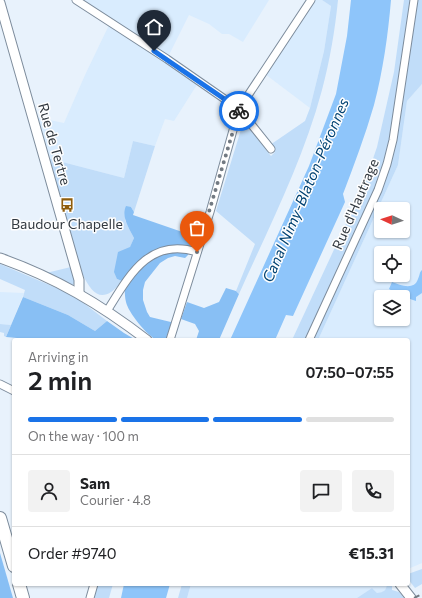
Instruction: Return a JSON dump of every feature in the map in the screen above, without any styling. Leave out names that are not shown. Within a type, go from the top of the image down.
[{"type":"main road","points":[[0,518],[12,559]]},
{"type":"main road","points":[[20,586],[23,598]]},
{"type":"street","points":[[76,0],[167,59],[239,109],[271,149]]},
{"type":"street","points":[[171,338],[239,109],[311,0]]},
{"type":"street","name":"Rue d'Hautrage","points":[[310,338],[378,190],[387,164],[393,140],[414,0]]},
{"type":"street","name":"Rue de Tertre","points":[[0,3],[79,280],[79,293]]},
{"type":"street","points":[[107,310],[128,277],[150,257],[171,248],[197,252]]},
{"type":"street","points":[[0,258],[30,269],[79,293],[107,310],[144,338]]},
{"type":"street","points":[[0,384],[12,390]]},
{"type":"street","points":[[90,598],[93,586]]},
{"type":"street","points":[[402,586],[411,598]]},
{"type":"shaded area","points":[[76,0],[269,0],[243,42],[229,34],[222,34],[209,24],[189,15],[167,59]]},
{"type":"shaded area","points":[[314,0],[322,0],[331,6],[324,51],[310,108],[265,74]]},
{"type":"shaded area","points":[[322,0],[338,0],[332,45],[322,90],[295,168],[239,294],[236,291],[255,244],[216,211],[243,123],[248,127],[271,156],[275,152],[270,145],[305,121],[310,108],[324,51],[331,6]]},
{"type":"shaded area","points":[[404,0],[422,0],[422,84],[407,101],[398,165],[381,202],[374,202],[374,218],[319,338],[293,338],[364,185],[377,147],[394,72]]},
{"type":"shaded area","points":[[109,25],[198,83],[174,121],[165,119],[155,146],[133,141],[124,178],[47,158],[35,117],[64,123]]},
{"type":"shaded area","points":[[422,84],[422,563],[410,568],[410,338],[319,338],[374,218],[374,238],[410,238],[410,202],[381,202],[398,165],[407,101]]},
{"type":"shaded area","points":[[133,141],[155,146],[134,212],[131,207],[125,220],[134,238],[117,279],[122,281],[110,293],[99,295],[90,288],[82,273],[47,158],[124,178]]},
{"type":"shaded area","points":[[126,206],[131,207],[134,212],[133,215],[194,236],[188,255],[185,258],[175,256],[168,258],[160,263],[145,282],[143,290],[143,300],[150,317],[175,323],[171,338],[153,338],[138,323],[127,306],[122,281],[117,279],[114,272],[118,252],[130,247],[134,238],[125,218]]},
{"type":"shaded area","points":[[0,264],[73,295],[107,321],[95,331],[68,315],[23,297],[25,290],[0,279]]},
{"type":"shaded area","points":[[71,267],[75,282],[73,285],[70,285],[46,273]]},
{"type":"shaded area","points":[[226,288],[236,291],[239,294],[220,338],[197,338],[199,331],[195,324],[181,319],[187,302],[204,308],[219,302]]},
{"type":"shaded area","points":[[0,292],[24,293],[11,325],[0,324]]},
{"type":"shaded area","points":[[23,297],[68,315],[95,331],[107,321],[133,338],[17,338],[6,337]]},
{"type":"shaded area","points":[[0,324],[11,325],[6,337],[4,336],[4,333],[0,332]]},
{"type":"shaded area","points":[[0,553],[13,598],[0,598]]},
{"type":"shaded area","points":[[422,569],[422,584],[415,588],[410,582],[410,573]]},
{"type":"shaded area","points":[[97,586],[112,586],[109,598],[93,598]]},
{"type":"shaded area","points":[[181,586],[190,586],[187,598],[178,598]]},
{"type":"shaded area","points":[[190,586],[387,586],[383,592],[377,593],[372,588],[357,598],[187,598]]},
{"type":"shaded area","points":[[386,586],[392,586],[392,590],[399,592],[404,598],[357,598],[372,588],[377,593],[385,590]]},
{"type":"water","name":"Canal Nimy-Blaton-Péronnes","points":[[351,0],[391,0],[385,53],[380,79],[374,105],[343,194],[345,202],[293,316],[286,315],[276,338],[231,338],[309,166],[336,94],[347,36]]},
{"type":"water","points":[[422,270],[422,293],[416,297],[416,301],[410,299],[410,290],[389,289],[392,282],[406,286],[413,285],[419,278]]},
{"type":"water","points":[[124,586],[169,586],[166,598],[121,598]]},
{"type":"railway","points":[[414,598],[422,594]]},
{"type":"way so far","points":[[197,252],[239,111]]},
{"type":"place","name":"Baudour Chapelle","points":[[67,205]]},
{"type":"route","points":[[154,51],[239,109],[239,111]]}]
